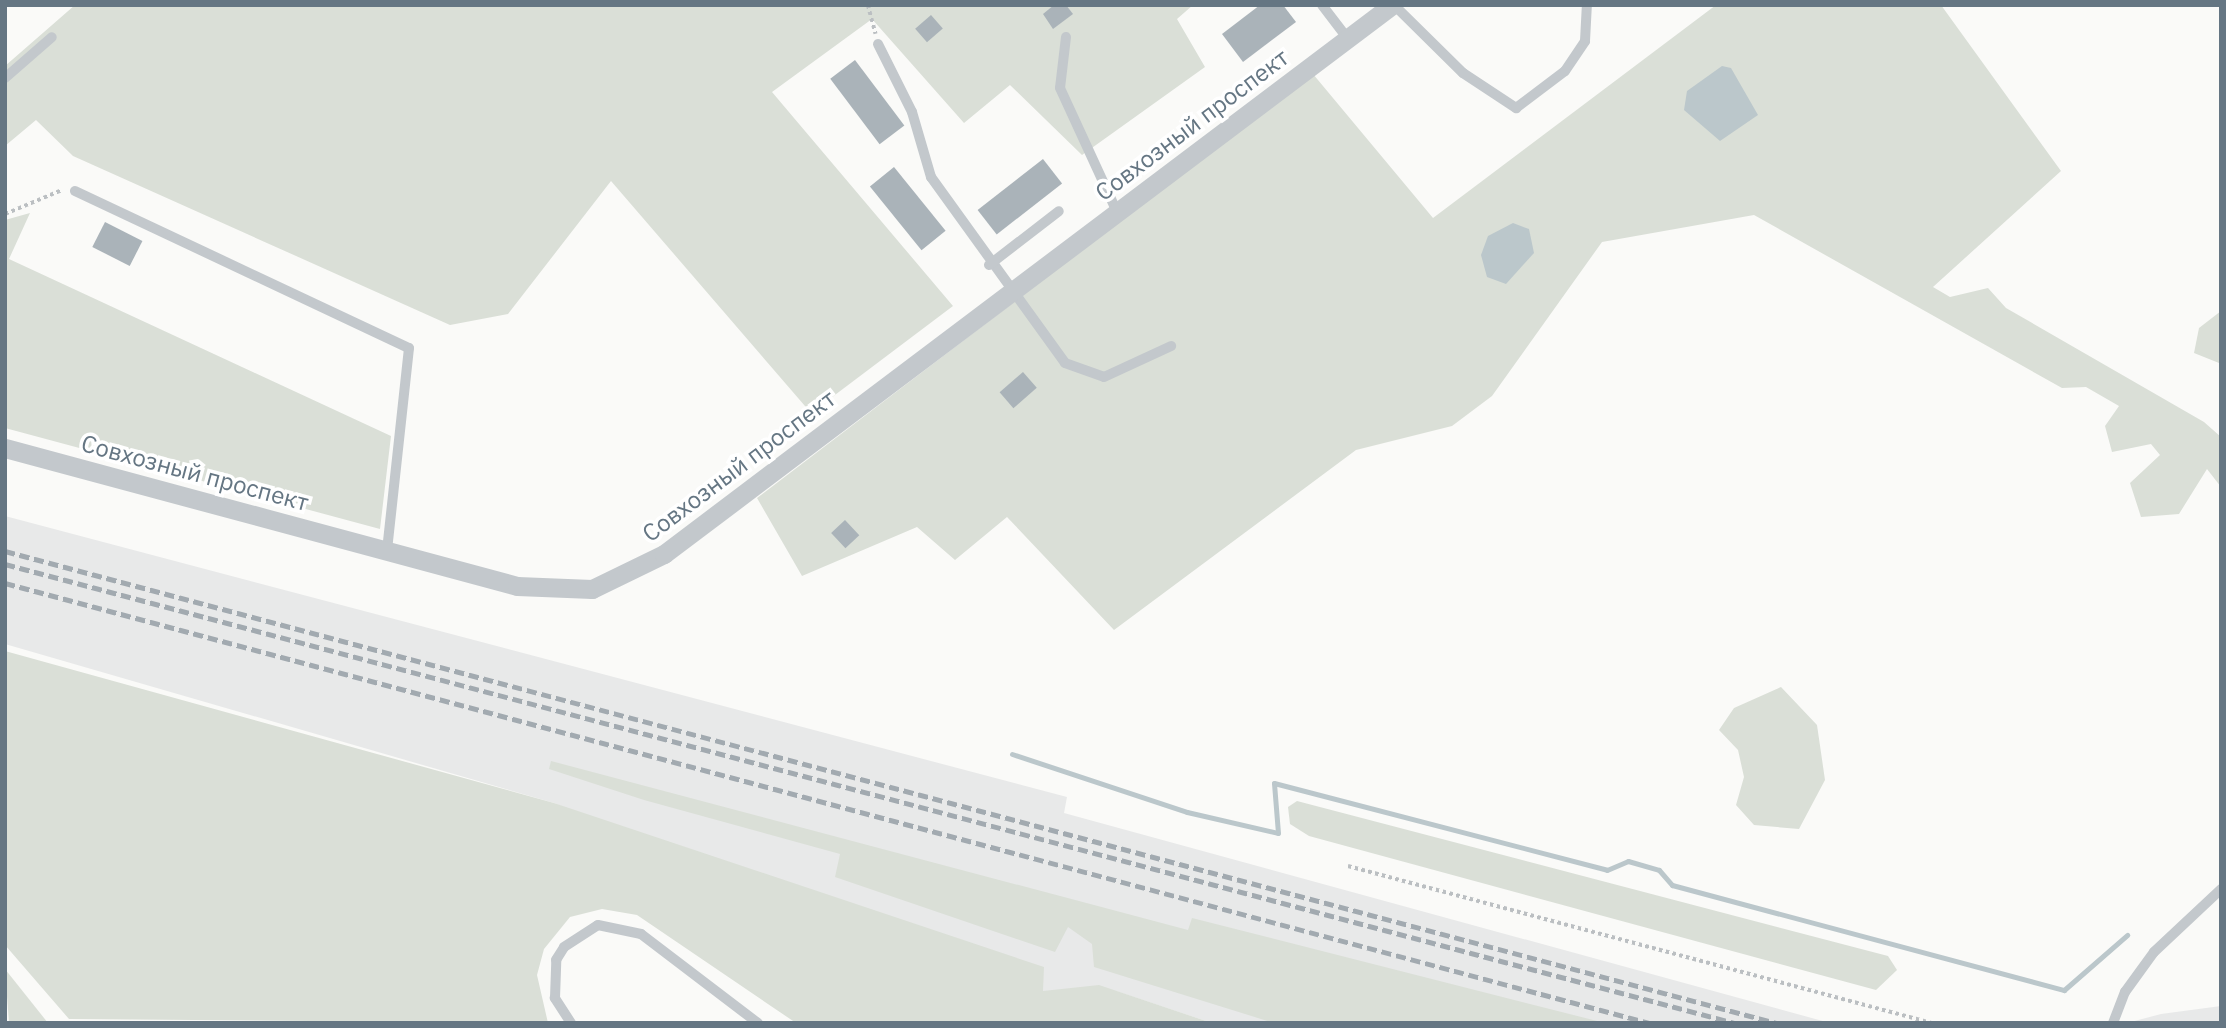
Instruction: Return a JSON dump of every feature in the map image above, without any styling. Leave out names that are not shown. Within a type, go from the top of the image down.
[{"type":"street","name":"Совхозный проспект","points":[[5,448],[387,550],[557,592],[592,589],[628,575],[1011,293],[1393,5]]},
{"type":"lane","points":[[1322,5],[1348,39]]},
{"type":"lane","points":[[1393,5],[1463,73],[1516,108],[1565,71],[1585,41],[1587,5]]},
{"type":"lane","points":[[5,78],[52,37]]},
{"type":"lane","points":[[1066,37],[1060,88],[1117,212]]},
{"type":"lane","points":[[878,44],[912,111],[931,177],[989,264],[1065,363],[1104,377],[1171,346]]},
{"type":"lane","points":[[75,191],[409,348],[387,550]]},
{"type":"lane","points":[[989,264],[1059,211]]},
{"type":"lane","points":[[2113,1023],[2125,992],[2154,953],[2221,889]]},
{"type":"lane","points":[[571,1023],[555,998],[556,960],[564,947],[598,925],[641,934],[758,1023]]},
{"type":"path","points":[[869,5],[878,44]]},
{"type":"path","points":[[5,214],[75,191]]},
{"type":"path","points":[[1348,866],[1932,1023]]},
{"type":"shaded area","points":[[75,5],[1193,5],[1177,19],[1205,67],[1082,155],[1010,85],[964,123],[872,19],[772,92],[953,306],[811,413],[611,181],[508,314],[450,325],[73,156],[36,120],[5,146],[5,66]]},
{"type":"shaded area","points":[[1716,5],[1941,5],[2061,171],[1933,287],[1950,297],[1988,288],[2006,308],[2204,422],[2221,437],[2221,487],[2207,469],[2179,514],[2141,517],[2130,483],[2160,455],[2151,444],[2112,452],[2105,426],[2119,406],[2086,387],[2062,388],[1754,215],[1602,242],[1492,396],[1452,426],[1356,450],[1114,630],[1007,517],[955,560],[917,527],[802,576],[757,498],[1313,74],[1433,218]]},
{"type":"shaded area","points":[[1722,66],[1731,68],[1758,115],[1720,141],[1684,110],[1687,91]]},
{"type":"shaded area","points":[[30,213],[9,259],[391,436],[380,529],[5,428],[5,220]]},
{"type":"shaded area","points":[[1513,223],[1529,229],[1534,253],[1506,284],[1487,277],[1481,255],[1488,236]]},
{"type":"shaded area","points":[[2221,311],[2219,363],[2194,353],[2199,328]]},
{"type":"shaded area","points":[[5,516],[1067,797],[1064,813],[1830,1023],[1212,1023],[1116,991],[1083,1013],[554,803],[5,644]]},
{"type":"shaded area","points":[[5,651],[554,803],[1044,967],[1043,991],[1099,985],[1212,1023],[796,1023],[637,915],[602,909],[570,917],[544,949],[537,975],[548,1023],[69,1019],[5,945]]},
{"type":"shaded area","points":[[1781,687],[1817,725],[1825,780],[1799,829],[1754,825],[1736,805],[1744,777],[1738,750],[1719,730],[1734,708]]},
{"type":"shaded area","points":[[551,761],[1188,930],[1192,918],[1605,1023],[1274,1023],[1094,967],[1092,944],[1068,927],[1055,952],[835,877],[840,854],[644,800],[549,769]]},
{"type":"shaded area","points":[[1297,801],[1888,956],[1897,970],[1876,990],[1309,836],[1290,824],[1288,807]]},
{"type":"shaded area","points":[[5,969],[48,1023],[9,1023]]},
{"type":"shaded area","points":[[2221,1006],[2221,1023],[2127,1023],[2161,1014]]},
{"type":"building","points":[[1054,5],[1066,5],[1073,14],[1053,29],[1043,14]]},
{"type":"building","points":[[1260,5],[1283,5],[1296,22],[1243,62],[1222,34]]},
{"type":"building","points":[[931,15],[943,29],[927,42],[915,29]]},
{"type":"building","points":[[855,60],[904,125],[880,144],[830,79]]},
{"type":"building","points":[[1043,159],[1062,183],[997,235],[978,210]]},
{"type":"building","points":[[894,167],[946,231],[922,250],[870,187]]},
{"type":"building","points":[[105,222],[142,241],[130,266],[92,247]]},
{"type":"building","points":[[1023,372],[1037,388],[1013,408],[1000,392]]},
{"type":"building","points":[[845,520],[859,535],[845,548],[831,533]]},
{"type":"waterway","points":[[1012,754],[1187,812],[1278,833],[1274,783],[1607,870],[1628,861],[1659,870],[1672,885],[2064,990],[2127,935]]},
{"type":"railway","points":[[5,551],[1777,1023]]},
{"type":"railway","points":[[5,564],[1735,1023]]},
{"type":"railway","points":[[5,583],[1649,1023]]}]
